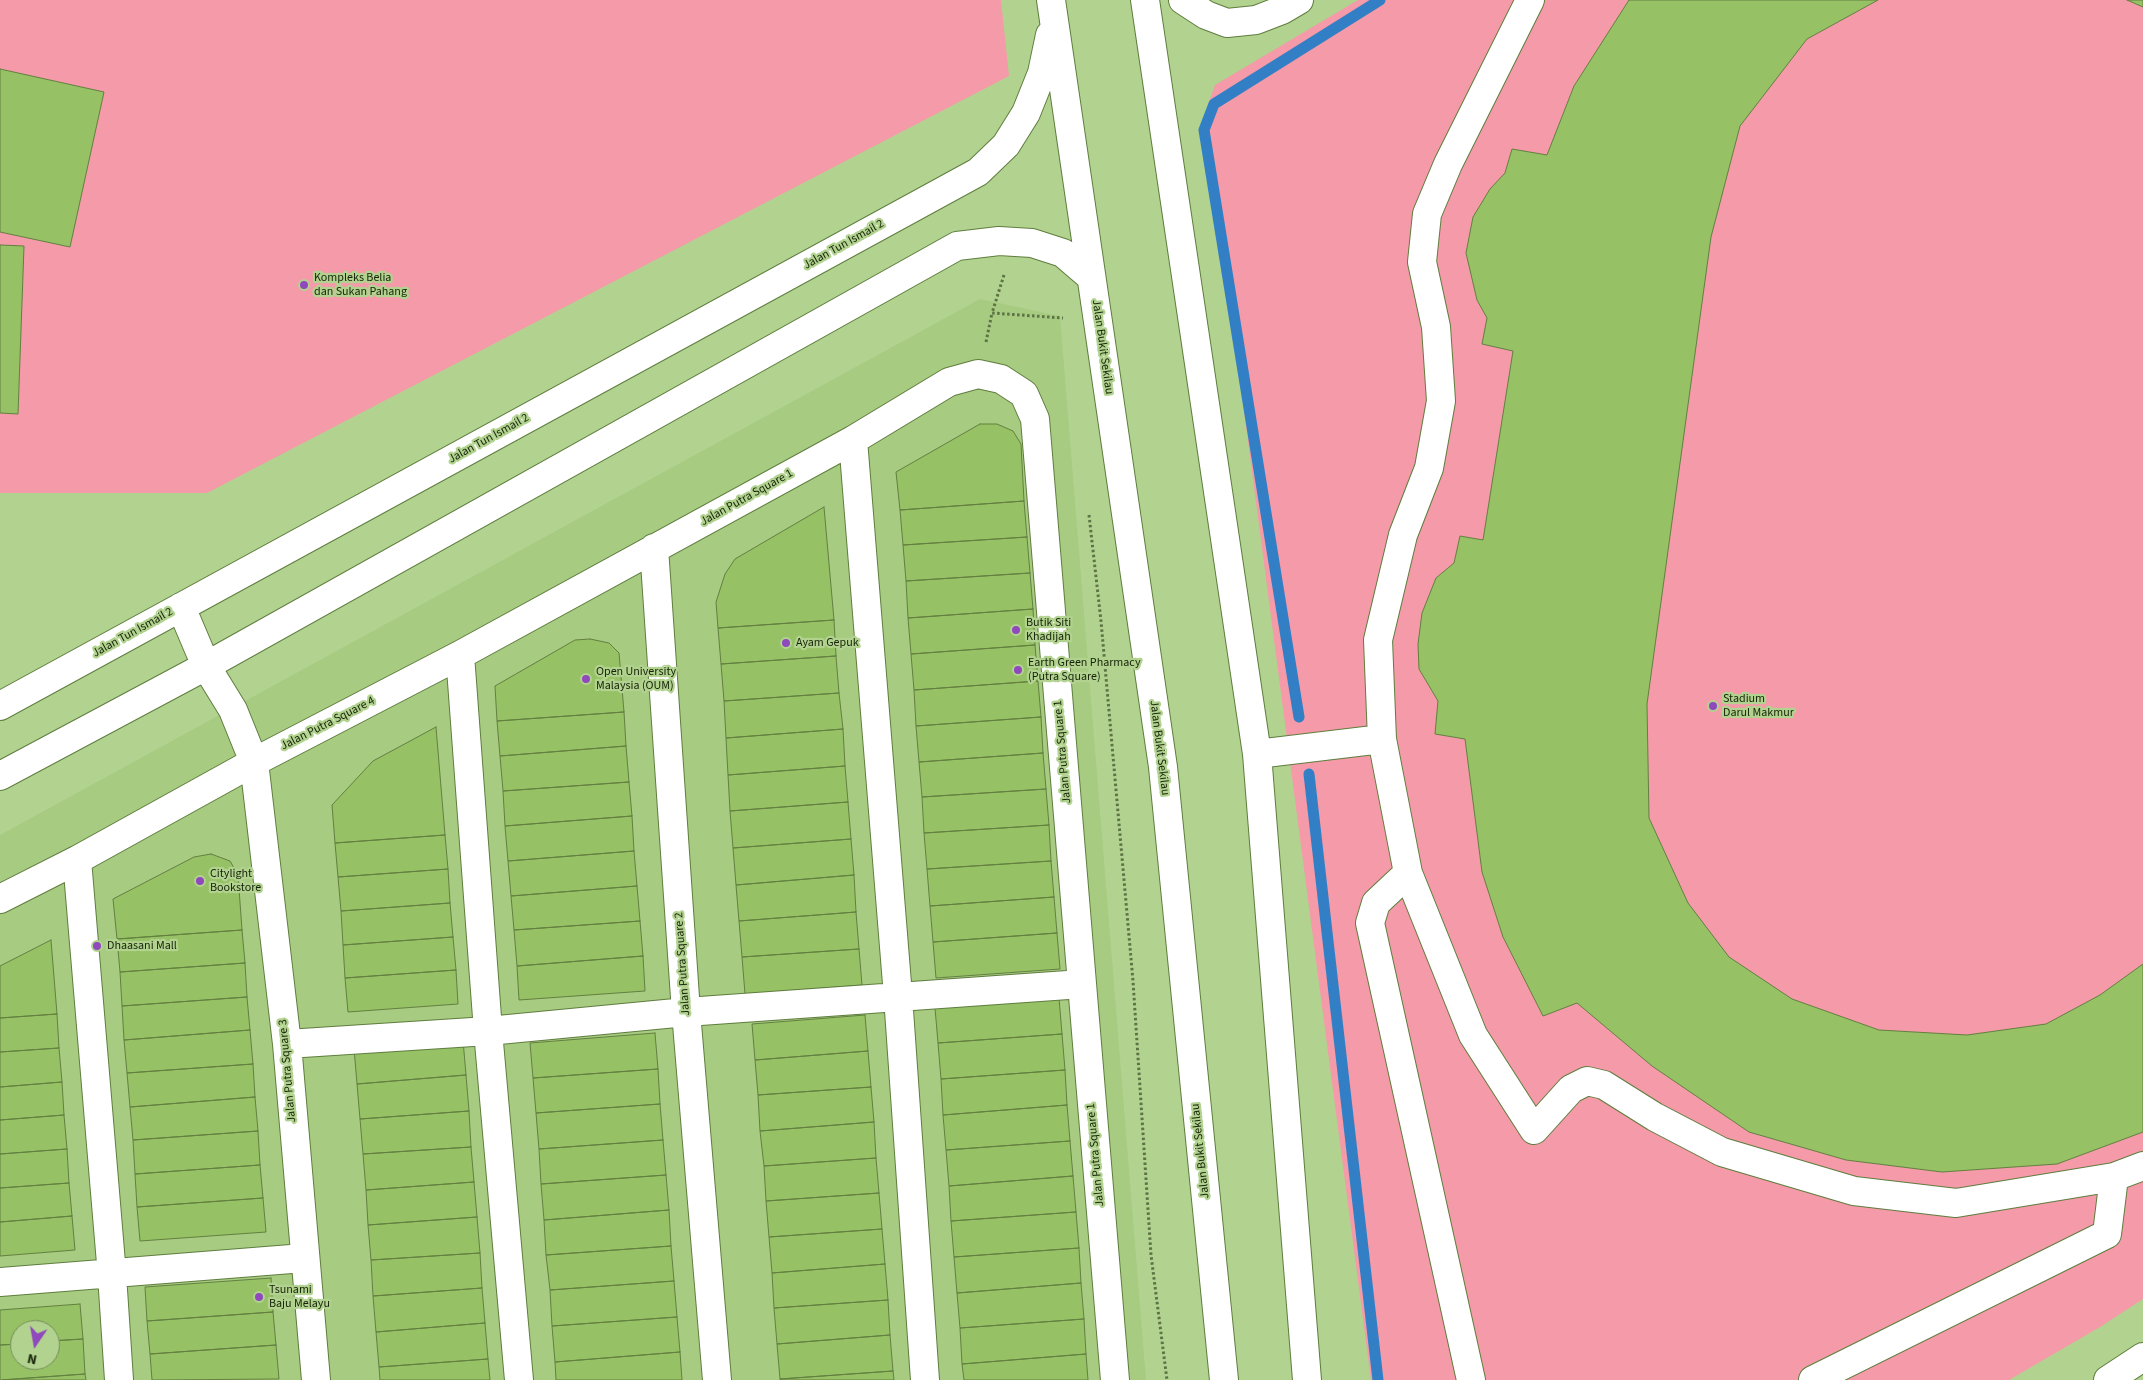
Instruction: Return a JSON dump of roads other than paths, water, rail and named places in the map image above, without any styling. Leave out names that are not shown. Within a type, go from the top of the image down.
[{"type":"street","points":[[1145,0],[1257,754],[1307,1380]]},
{"type":"street","points":[[1183,0],[1206,15],[1227,23],[1256,20],[1282,10],[1299,0]]},
{"type":"street","points":[[1530,0],[1448,164],[1427,214],[1422,262],[1436,327],[1441,401],[1429,468],[1403,536],[1378,640],[1382,739],[1408,873],[1473,1034],[1534,1130],[1571,1090],[1587,1081],[1604,1085],[1655,1117],[1722,1152],[1854,1191],[1956,1203],[2114,1177],[2143,1166]]},
{"type":"street","name":"Jalan Tun Ismail 2","points":[[0,706],[978,172],[1006,145],[1026,112],[1042,73],[1053,10]]},
{"type":"street","name":"Jalan Bukit Sekilau","points":[[1053,10],[1163,768],[1224,1380]]},
{"type":"street","points":[[0,776],[206,666],[957,246],[999,241],[1032,243],[1063,253],[1092,277]]},
{"type":"street","name":"Jalan Putra Square 1","points":[[654,548],[854,440],[949,382],[978,374],[1001,379],[1024,394],[1035,418],[1115,1380]]},
{"type":"street","points":[[854,440],[898,996],[925,1380]]},
{"type":"street","name":"Jalan Putra Square 4","points":[[0,899],[77,860],[254,762],[460,655],[654,548]]},
{"type":"street","name":"Jalan Putra Square 2","points":[[654,548],[686,1012],[717,1380]]},
{"type":"street","name":"Jalan Putra Square 3","points":[[181,607],[206,666],[233,710],[254,762],[287,1044],[316,1380]]},
{"type":"street","points":[[460,655],[488,1031],[519,1380]]},
{"type":"street","points":[[1257,754],[1382,739]]},
{"type":"street","points":[[77,860],[119,1380]]},
{"type":"street","points":[[1408,873],[1376,903],[1370,923],[1471,1380]]},
{"type":"street","points":[[287,1044],[488,1031],[686,1012],[1082,984]]},
{"type":"street","points":[[1813,1380],[2107,1234],[2114,1177]]},
{"type":"street","points":[[0,1282],[112,1275],[304,1258]]},
{"type":"street","points":[[2108,1380],[2143,1357]]},
{"type":"waterway","points":[[1299,717],[1204,130],[1214,104],[1380,0]]},
{"type":"waterway","points":[[1309,774],[1378,1380]]},
{"type":"place","name":"Kompleks Belia dan Sukan Pahang","points":[[304,285]]},
{"type":"place","name":"Butik Siti Khadijah","points":[[1016,630]]},
{"type":"place","name":"Ayam Gepuk","points":[[786,643]]},
{"type":"place","name":"Earth Green Pharmacy (Putra Square)","points":[[1018,670]]},
{"type":"place","name":"Open University Malaysia (OUM)","points":[[586,679]]},
{"type":"place","name":"Stadium Darul Makmur","points":[[1713,706]]},
{"type":"place","name":"Citylight Bookstore","points":[[200,881]]},
{"type":"place","name":"Dhaasani Mall","points":[[97,946]]},
{"type":"place","name":"Tsunami Baju Melayu","points":[[259,1297]]}]
